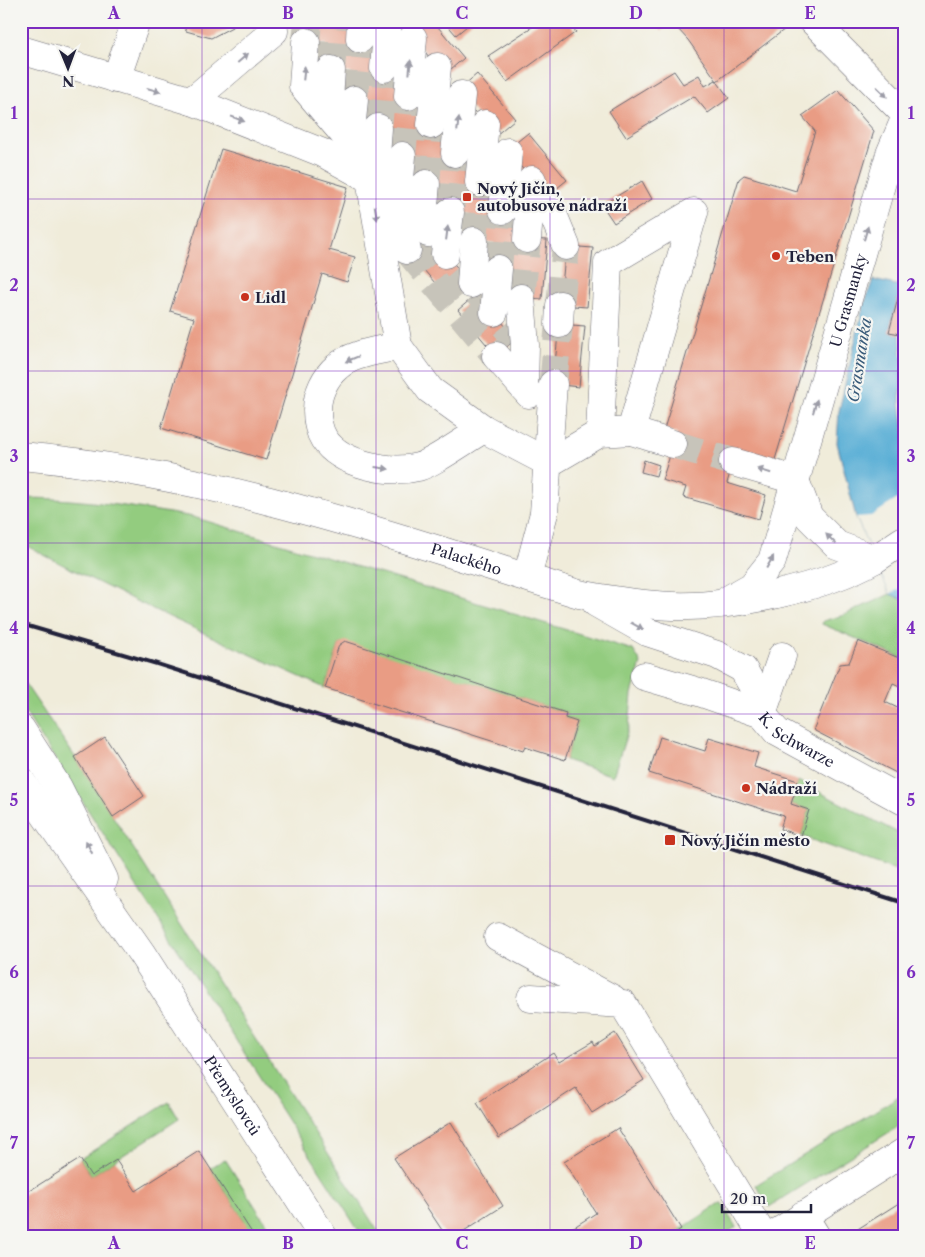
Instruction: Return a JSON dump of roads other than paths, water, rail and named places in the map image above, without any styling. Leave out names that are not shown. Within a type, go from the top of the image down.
[{"type":"street","points":[[116,79],[136,21]]},
{"type":"street","points":[[192,101],[274,31],[273,21]]},
{"type":"street","points":[[813,21],[904,113]]},
{"type":"street","points":[[384,68],[401,27]]},
{"type":"street","points":[[401,27],[408,96]]},
{"type":"street","points":[[306,42],[303,86],[398,198]]},
{"type":"street","points":[[21,50],[192,101],[323,152],[370,179],[398,346],[430,390],[484,429],[549,463]]},
{"type":"street","points":[[328,115],[331,70]]},
{"type":"street","points":[[431,125],[450,82],[455,153]]},
{"type":"street","points":[[350,142],[354,100]]},
{"type":"street","name":"U Grasmanky","points":[[721,604],[752,586],[772,561],[890,154],[904,121]]},
{"type":"street","points":[[375,171],[378,128]]},
{"type":"street","points":[[479,182],[499,140],[503,210]]},
{"type":"street","points":[[402,156],[395,235],[419,237],[426,184]]},
{"type":"street","points":[[527,239],[539,188],[566,246]]},
{"type":"street","points":[[445,254],[450,212]]},
{"type":"street","points":[[600,432],[608,263],[694,212],[631,431]]},
{"type":"street","points":[[474,241],[477,292],[498,269]]},
{"type":"street","points":[[522,298],[512,346],[524,388],[551,420]]},
{"type":"street","points":[[398,346],[356,357],[338,366],[324,382],[317,401],[318,422],[324,440],[341,454],[359,463],[379,469],[400,470],[420,467],[484,429]]},
{"type":"street","points":[[527,578],[544,513],[549,463],[553,384]]},
{"type":"street","points":[[549,463],[600,432],[631,431],[674,444]]},
{"type":"street","name":"Palackého","points":[[21,456],[133,469],[210,484],[579,594],[623,602],[674,606],[721,604],[827,580],[875,559],[904,540]]},
{"type":"street","points":[[733,462],[795,480],[809,517],[837,545],[875,559]]},
{"type":"street","name":"K. Schwarze","points":[[579,594],[647,632],[717,655],[743,669],[755,690],[762,714],[777,732],[904,801]]},
{"type":"street","points":[[644,676],[699,692],[762,714],[782,656]]},
{"type":"street","name":"Přemyslovců","points":[[21,729],[67,804],[142,954]]},
{"type":"street","name":"Přemyslovců","points":[[26,792],[142,954],[323,1236]]},
{"type":"street","points":[[498,937],[623,1004],[763,1236]]},
{"type":"street","points":[[532,998],[623,1004]]},
{"type":"street","points":[[772,1236],[810,1226],[904,1152]]},
{"type":"water","name":"Grasmanka","points":[[873,280],[901,286],[889,332],[900,334],[902,359],[900,401],[904,433],[904,600],[890,594],[856,517],[837,443],[839,411],[863,307]]},
{"type":"tunnel","points":[[306,42],[308,21]]},
{"type":"tunnel","points":[[331,70],[335,21]]},
{"type":"tunnel","points":[[354,100],[360,39]]},
{"type":"tunnel","points":[[378,128],[384,68]]},
{"type":"tunnel","points":[[402,156],[408,96]]},
{"type":"tunnel","points":[[426,184],[431,125]]},
{"type":"tunnel","points":[[450,212],[455,153]]},
{"type":"tunnel","points":[[474,241],[479,182]]},
{"type":"tunnel","points":[[498,269],[503,210]]},
{"type":"tunnel","points":[[430,236],[466,278]]},
{"type":"tunnel","points":[[521,298],[527,239]]},
{"type":"tunnel","points":[[560,305],[566,246]]},
{"type":"tunnel","points":[[407,250],[496,356]]},
{"type":"tunnel","points":[[478,293],[516,339]]},
{"type":"tunnel","points":[[553,384],[559,324]]},
{"type":"tunnel","points":[[673,444],[733,462]]},
{"type":"railway","points":[[21,624],[157,664],[904,903]]},
{"type":"place","name":"Nový Jičín, autobusové nádraží","points":[[467,197]]},
{"type":"place","name":"Teben","points":[[776,256]]},
{"type":"place","name":"Lidl","points":[[245,297]]},
{"type":"place","name":"Nádraží","points":[[746,788]]},
{"type":"place","name":"Nový Jičín město","points":[[670,840]]}]
